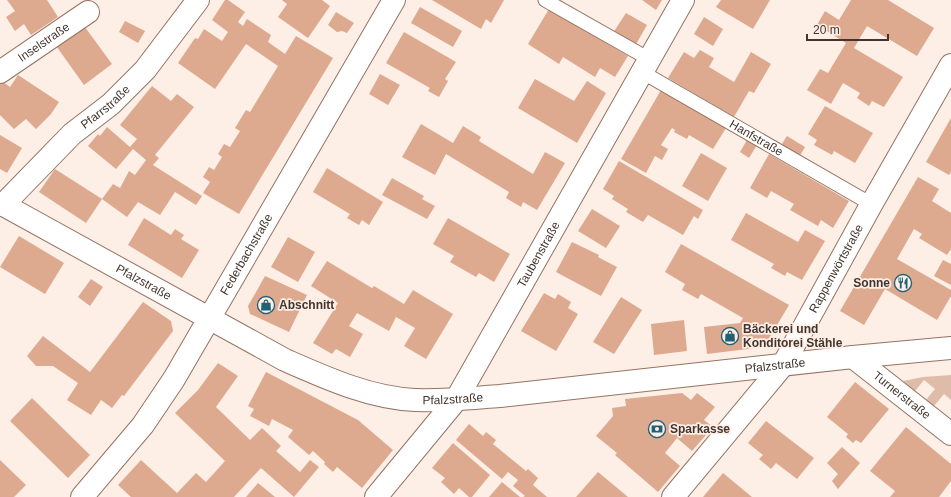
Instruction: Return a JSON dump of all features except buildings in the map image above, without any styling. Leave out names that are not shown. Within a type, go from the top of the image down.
[{"type":"street","name":"Pfarrstraße","points":[[1,204],[72,134],[111,104],[145,70],[198,0]]},
{"type":"street","name":"Federbachstraße","points":[[82,497],[152,412],[174,380],[394,0]]},
{"type":"street","name":"Taubenstraße","points":[[376,497],[456,400],[684,0]]},
{"type":"street","name":"Inselstraße","points":[[0,72],[88,12]]},
{"type":"street","name":"Rappenwörtstraße","points":[[673,497],[783,365],[871,204],[951,65]]},
{"type":"street","name":"Pfalzstraße","points":[[1,204],[285,360],[325,378],[368,392],[414,400],[456,400],[853,357],[951,348]]},
{"type":"street","name":"Turnerstraße","points":[[853,357],[951,434]]},
{"type":"lane","name":"Hanfstraße","points":[[545,0],[646,66],[871,204]]},
{"type":"shaded area","points":[[951,375],[951,400],[944,394],[934,406],[926,400],[935,389],[924,380],[915,391],[903,381],[923,377]]},
{"type":"place","name":"Sonne","points":[[903,283]]},
{"type":"place","name":"Abschnitt","points":[[266,305]]},
{"type":"place","name":"Bäckerei und Konditorei Stähle","points":[[730,336]]},
{"type":"place","name":"Sparkasse","points":[[657,429]]}]
